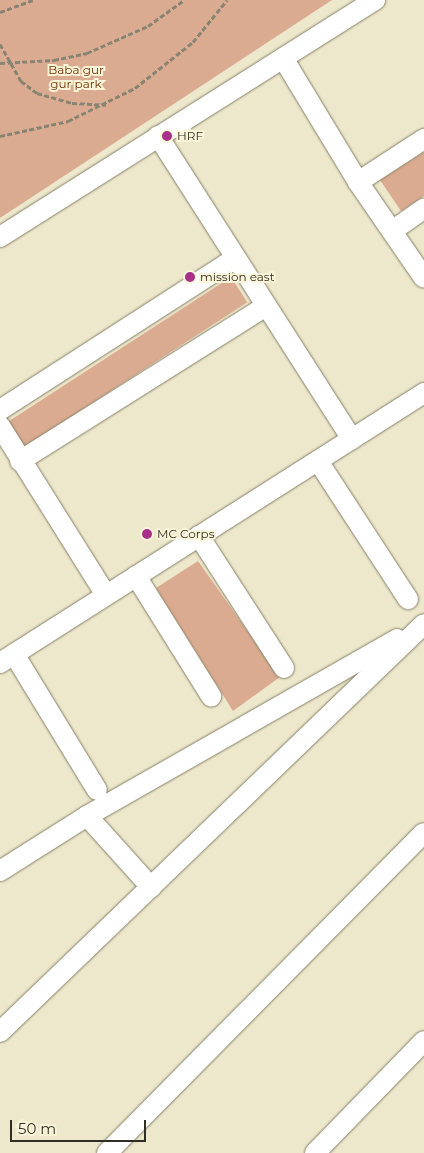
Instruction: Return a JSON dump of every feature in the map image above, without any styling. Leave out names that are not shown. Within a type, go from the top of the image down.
[{"type":"street","points":[[0,237],[375,0]]},
{"type":"street","points":[[283,58],[358,182],[424,278]]},
{"type":"street","points":[[158,136],[234,258],[352,439]]},
{"type":"street","points":[[358,182],[424,139]]},
{"type":"street","points":[[392,230],[424,210]]},
{"type":"street","points":[[0,410],[234,258]]},
{"type":"street","points":[[20,461],[266,306]]},
{"type":"street","points":[[96,790],[7,658],[424,393]]},
{"type":"street","points":[[0,426],[20,461],[106,595]]},
{"type":"street","points":[[318,461],[408,599]]},
{"type":"street","points":[[199,536],[284,668]]},
{"type":"street","points":[[136,576],[211,696]]},
{"type":"street","points":[[0,871],[87,816],[423,626]]},
{"type":"street","points":[[0,1032],[423,626]]},
{"type":"street","points":[[87,816],[151,886]]},
{"type":"street","points":[[107,1153],[424,833]]},
{"type":"street","points":[[315,1153],[424,1041]]},
{"type":"path","points":[[0,12],[33,0]]},
{"type":"path","points":[[0,63],[54,60],[110,44],[148,26],[184,0]]},
{"type":"path","points":[[0,136],[68,121],[106,105],[166,67],[193,42],[227,0]]},
{"type":"path","points":[[0,44],[22,81],[38,93],[72,103],[106,105]]},
{"type":"green space","name":"Baba gur gur park","points":[[0,0],[332,0],[0,218]]},
{"type":"green space","points":[[424,152],[424,196],[401,211],[380,180]]},
{"type":"green space","points":[[231,277],[247,302],[25,446],[9,421]]},
{"type":"green space","points":[[198,561],[280,677],[233,711],[156,588]]},
{"type":"place","name":"HRF","points":[[167,136]]},
{"type":"place","name":"mission east","points":[[190,277]]},
{"type":"place","name":"MC Corps","points":[[147,534]]}]
